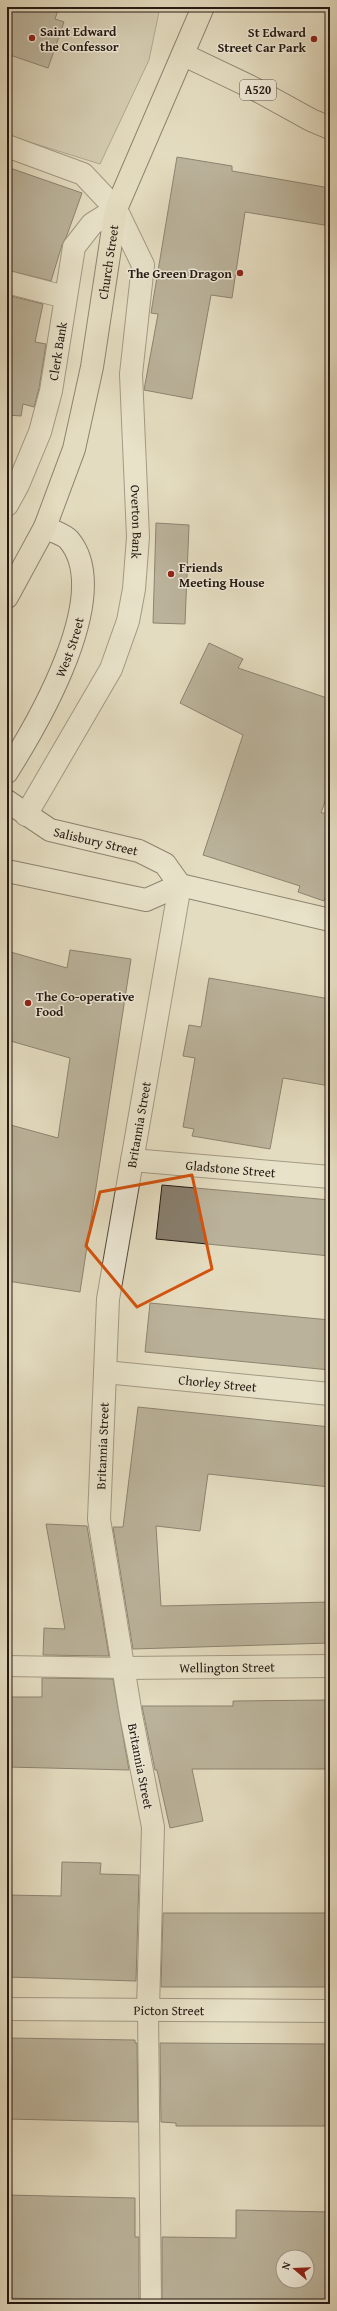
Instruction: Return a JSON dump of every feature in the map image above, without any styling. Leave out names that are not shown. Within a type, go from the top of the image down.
[{"type":"highway","name":"Church Street","points":[[7,597],[45,527],[74,449],[92,367],[116,209],[184,56],[203,7]]},
{"type":"highway","name":"A520","points":[[184,56],[251,87],[310,120],[330,128]]},
{"type":"street","name":"Overton Bank","points":[[7,146],[83,174],[116,209],[143,265],[132,374],[138,537],[135,582],[128,621],[111,669],[26,814]]},
{"type":"street","name":"Clerk Bank","points":[[7,506],[18,485],[40,432],[51,391],[74,247],[92,224],[116,209]]},
{"type":"street","points":[[7,282],[65,297]]},
{"type":"street","name":"West Street","points":[[7,772],[29,737],[57,681],[78,626],[83,585],[79,559],[69,539],[45,527]]},
{"type":"street","name":"Salisbury Street","points":[[7,801],[50,830],[139,852],[165,864],[180,885]]},
{"type":"street","points":[[7,871],[146,900],[180,885],[330,920]]},
{"type":"street","name":"Britannia Street","points":[[148,2009],[154,1835],[131,1715],[115,1606],[99,1519],[108,1299],[180,885]]},
{"type":"street","name":"Gladstone Street","points":[[132,1160],[330,1177]]},
{"type":"street","name":"Chorley Street","points":[[105,1372],[330,1394]]},
{"type":"street","name":"Wellington Street","points":[[124,1668],[330,1666]]},
{"type":"street","name":"Picton Street","points":[[7,2009],[330,2011]]},
{"type":"lane","points":[[7,1666],[124,1668]]},
{"type":"lane","points":[[148,2009],[151,2304]]},
{"type":"highlighted area","points":[[192,1175],[212,1269],[137,1307],[86,1246],[100,1192]]},
{"type":"shaded area","points":[[7,7],[160,7],[149,60],[100,164],[7,135]]},
{"type":"building","name":"Saint Edward the Confessor","points":[[7,7],[59,7],[55,19],[64,22],[48,68],[7,54]]},
{"type":"building","points":[[177,157],[232,166],[232,171],[330,188],[330,226],[245,212],[232,298],[211,295],[192,399],[144,390],[158,314],[151,313]]},
{"type":"building","points":[[7,167],[82,193],[62,245],[51,281],[7,270]]},
{"type":"building","points":[[7,295],[43,304],[35,342],[46,344],[39,388],[34,407],[23,404],[21,416],[7,415]]},
{"type":"building","name":"Friends Meeting House","points":[[156,523],[189,525],[185,624],[153,623]]},
{"type":"building","points":[[209,643],[243,659],[238,668],[330,699],[330,787],[321,813],[330,813],[330,896],[326,895],[324,901],[298,892],[300,886],[203,855],[243,735],[180,703]]},
{"type":"building","points":[[70,950],[131,959],[80,1292],[7,1281],[7,1124],[58,1138],[70,1058],[7,1040],[7,951],[67,968]]},
{"type":"building","points":[[209,978],[330,999],[330,1086],[283,1078],[270,1149],[192,1136],[194,1129],[183,1127],[195,1058],[183,1056],[189,1025],[201,1027]]},
{"type":"building","points":[[162,1185],[330,1200],[330,1256],[156,1239]]},
{"type":"building","points":[[150,1303],[330,1320],[330,1370],[145,1352]]},
{"type":"building","points":[[138,1407],[330,1427],[330,1487],[208,1474],[200,1531],[156,1526],[161,1606],[330,1602],[330,1643],[133,1649],[113,1527],[123,1527]]},
{"type":"building","points":[[46,1524],[87,1526],[109,1656],[43,1655],[44,1628],[65,1629]]},
{"type":"building","points":[[42,1678],[113,1679],[129,1770],[7,1767],[7,1697],[42,1697]]},
{"type":"building","points":[[330,1700],[330,1769],[192,1769],[203,1821],[170,1828],[157,1770],[155,1770],[142,1706],[233,1706],[233,1701]]},
{"type":"building","points":[[62,1862],[101,1863],[100,1874],[139,1875],[136,1981],[7,1977],[7,1895],[61,1896]]},
{"type":"building","points":[[163,1913],[330,1913],[330,1987],[161,1987]]},
{"type":"building","points":[[7,2038],[135,2040],[135,2043],[137,2043],[138,2122],[7,2119]]},
{"type":"building","points":[[160,2043],[330,2044],[330,2126],[176,2126],[176,2123],[161,2122]]},
{"type":"building","points":[[7,2195],[135,2198],[135,2237],[139,2237],[139,2301],[7,2298]]},
{"type":"building","points":[[236,2210],[330,2212],[330,2304],[162,2304],[162,2237],[236,2238]]},
{"type":"place","name":"Saint Edward the Confessor","points":[[32,38]]},
{"type":"place","name":"St Edward Street Car Park","points":[[314,39]]},
{"type":"place","name":"The Green Dragon","points":[[240,273]]},
{"type":"place","name":"Friends Meeting House","points":[[171,574]]},
{"type":"place","name":"The Co-operative Food","points":[[28,1003]]}]
